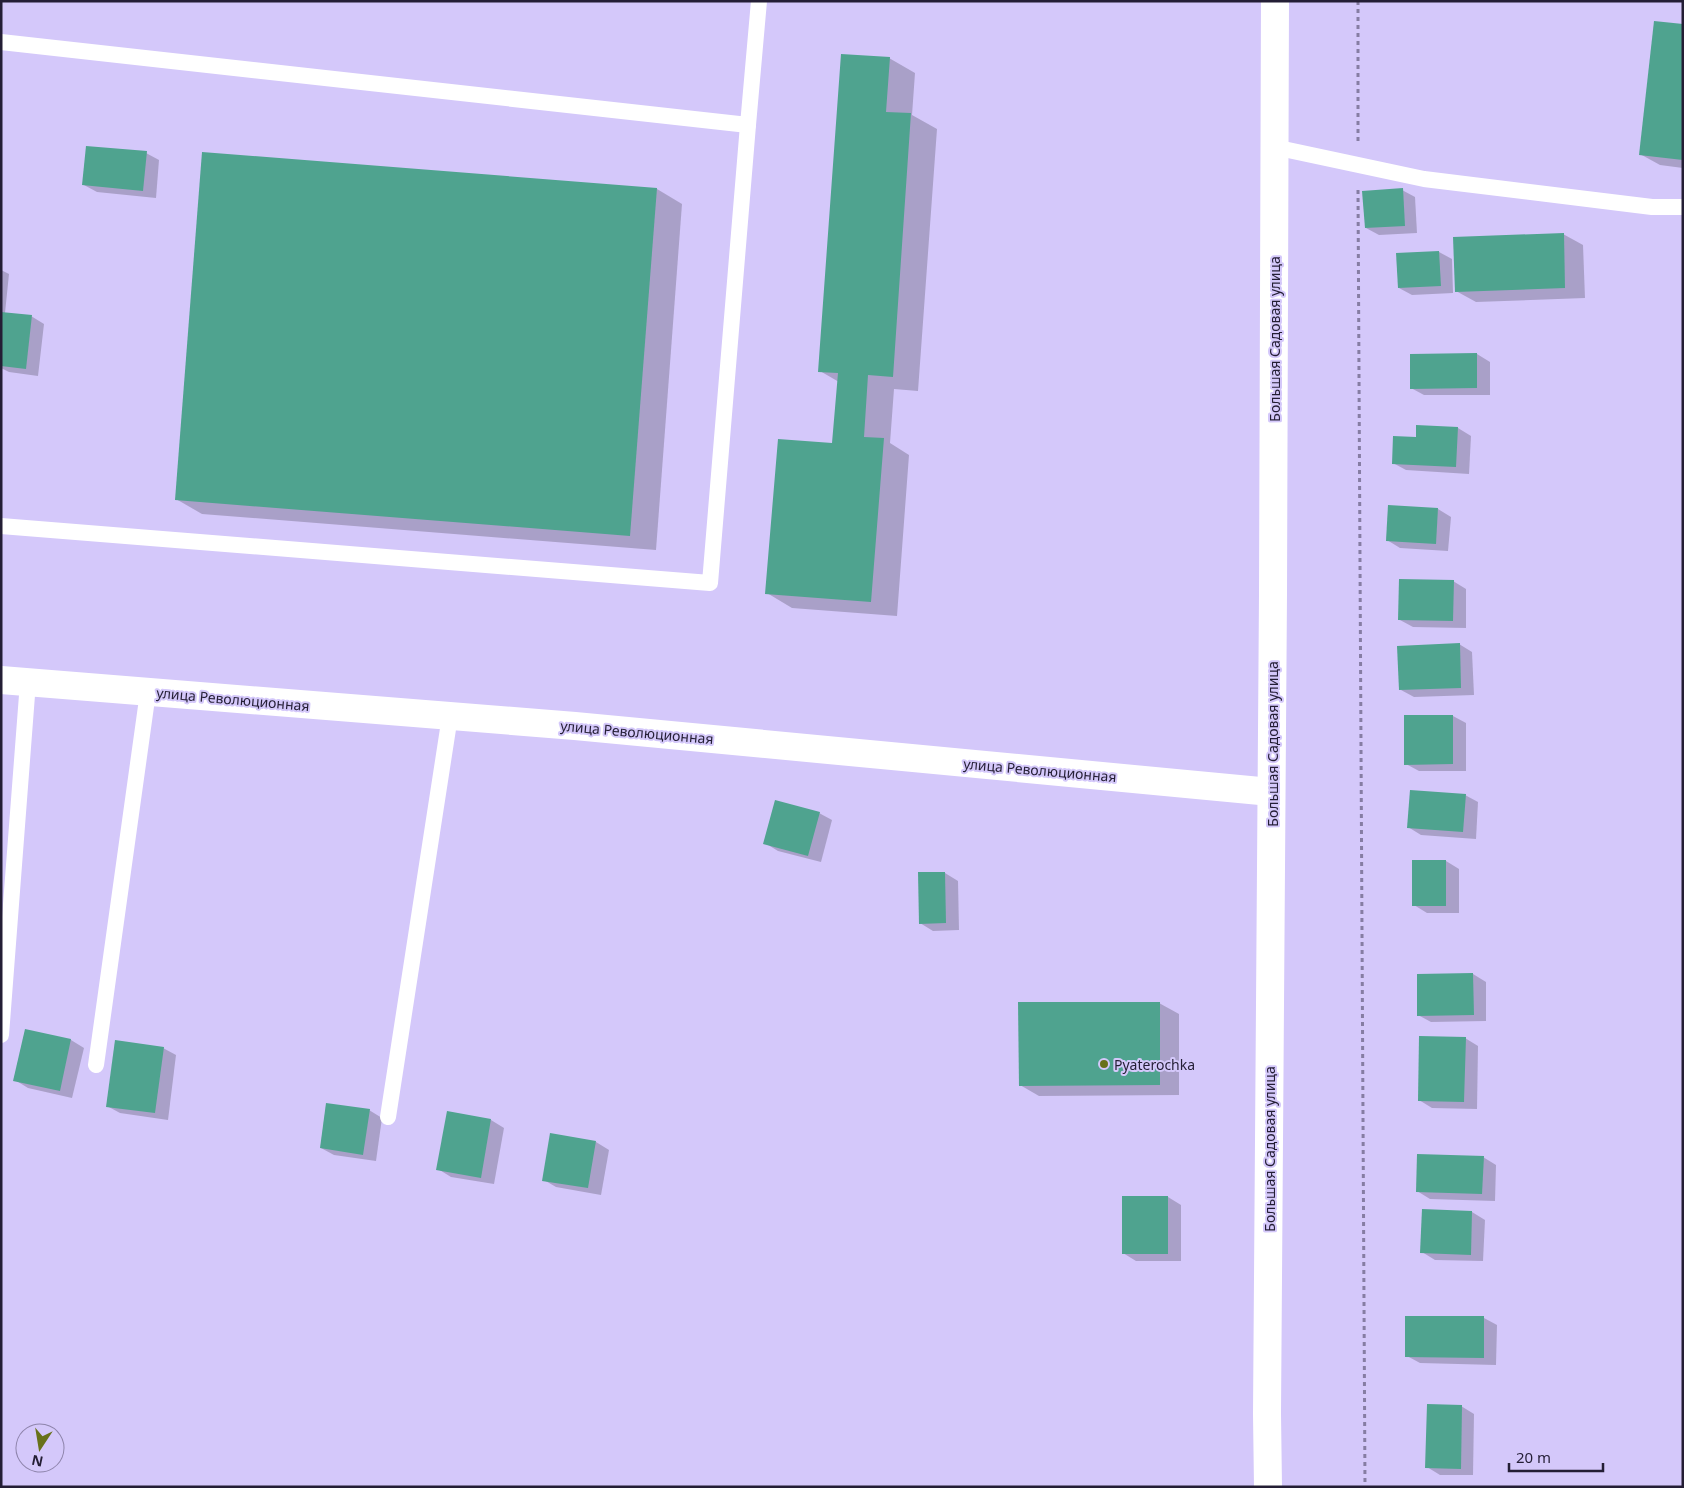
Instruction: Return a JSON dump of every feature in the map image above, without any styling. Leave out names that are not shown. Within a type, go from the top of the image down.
[{"type":"main road","name":"Большая Садовая улица","points":[[1268,1487],[1274,1]]},
{"type":"main road","name":"улица Революционная","points":[[1,680],[584,727],[1271,792]]},
{"type":"lane","points":[[1,526],[710,583],[759,1]]},
{"type":"lane","points":[[1,42],[748,125]]},
{"type":"lane","points":[[1274,147],[1424,178],[1652,207],[1683,207]]},
{"type":"lane","points":[[1,1035],[28,682]]},
{"type":"lane","points":[[96,1065],[148,692]]},
{"type":"lane","points":[[388,1117],[450,716]]},
{"type":"path","points":[[1358,1],[1365,1487]]},
{"type":"building","points":[[1654,21],[1683,24],[1683,160],[1639,155]]},
{"type":"building","points":[[841,54],[890,57],[886,112],[911,113],[893,377],[868,375],[864,437],[884,438],[871,602],[765,594],[778,439],[832,443],[838,373],[818,372]]},
{"type":"building","points":[[86,146],[147,151],[143,191],[82,185]]},
{"type":"building","points":[[202,152],[657,188],[630,536],[175,500]]},
{"type":"building","points":[[1403,188],[1405,226],[1365,228],[1362,191]]},
{"type":"building","points":[[1564,233],[1565,288],[1455,292],[1453,237]]},
{"type":"building","points":[[1439,251],[1441,286],[1398,288],[1396,253]]},
{"type":"building","points":[[1,312],[32,315],[26,369],[1,366]]},
{"type":"building","points":[[1477,353],[1477,388],[1410,389],[1410,354]]},
{"type":"building","points":[[1416,425],[1458,427],[1456,467],[1392,464],[1393,436],[1416,437]]},
{"type":"building","points":[[1388,505],[1438,508],[1436,544],[1386,541]]},
{"type":"building","points":[[1399,579],[1454,580],[1453,621],[1398,620]]},
{"type":"building","points":[[1460,643],[1461,688],[1399,690],[1397,646]]},
{"type":"building","points":[[1404,715],[1453,715],[1453,764],[1404,765]]},
{"type":"building","points":[[1410,790],[1466,794],[1463,832],[1407,828]]},
{"type":"building","points":[[775,800],[820,812],[808,856],[763,844]]},
{"type":"building","points":[[1412,860],[1446,860],[1446,906],[1412,906]]},
{"type":"building","points":[[918,872],[945,872],[946,923],[919,924]]},
{"type":"building","points":[[1473,973],[1474,1015],[1417,1016],[1417,974]]},
{"type":"building","points":[[1018,1002],[1160,1002],[1160,1085],[1019,1086]]},
{"type":"building","points":[[25,1029],[71,1039],[60,1091],[13,1081]]},
{"type":"building","points":[[1419,1036],[1466,1037],[1464,1102],[1418,1101]]},
{"type":"building","points":[[115,1040],[164,1047],[155,1113],[106,1107]]},
{"type":"building","points":[[326,1103],[370,1109],[363,1155],[320,1148]]},
{"type":"building","points":[[447,1111],[491,1119],[481,1178],[436,1170]]},
{"type":"building","points":[[550,1133],[596,1141],[588,1188],[542,1181]]},
{"type":"building","points":[[1417,1154],[1484,1156],[1482,1194],[1416,1192]]},
{"type":"building","points":[[1122,1196],[1168,1196],[1168,1254],[1122,1254]]},
{"type":"building","points":[[1422,1209],[1472,1211],[1471,1255],[1420,1253]]},
{"type":"building","points":[[1405,1316],[1484,1316],[1484,1358],[1405,1357]]},
{"type":"building","points":[[1427,1404],[1462,1405],[1461,1469],[1425,1468]]},
{"type":"place","name":"Pyaterochka","points":[[1104,1064]]}]
